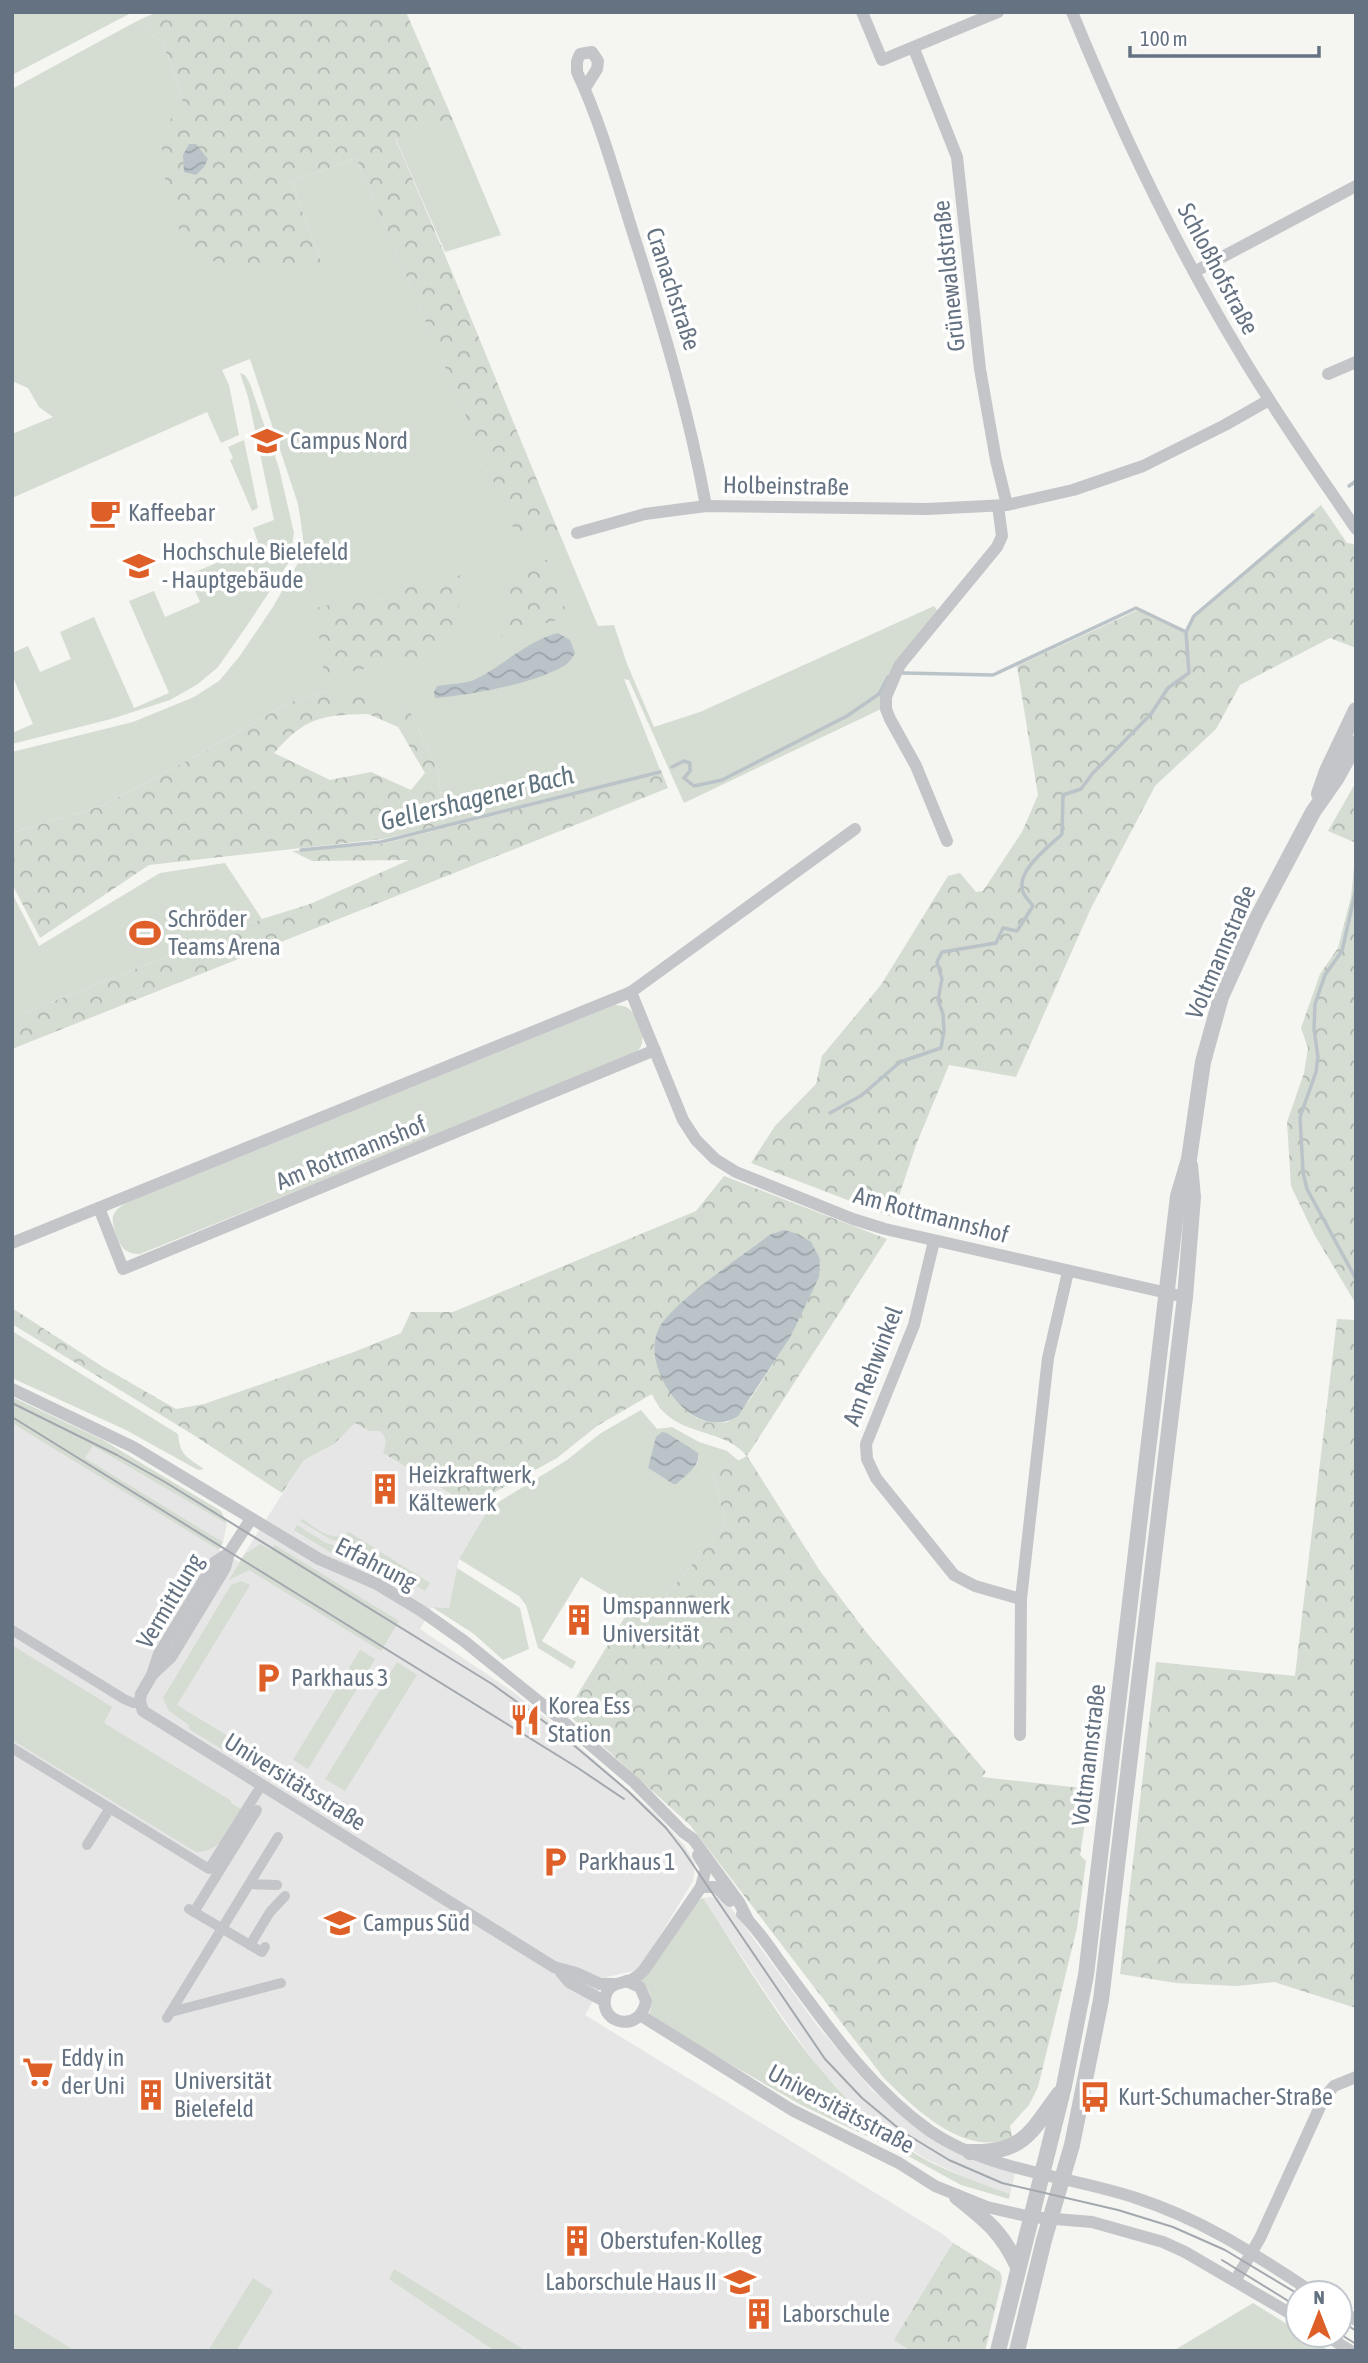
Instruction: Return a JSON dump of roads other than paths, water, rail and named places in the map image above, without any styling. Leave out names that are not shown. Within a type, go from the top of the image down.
[{"type":"street","points":[[862,12],[881,60],[998,12]]},
{"type":"street","name":"Schloßhofstraße","points":[[1072,12],[1122,129],[1194,272],[1269,400],[1356,529]]},
{"type":"street","name":"Grünewaldstraße","points":[[914,48],[957,157],[980,369],[1002,506]]},
{"type":"street","name":"Cranachstraße","points":[[585,88],[674,362],[695,446],[706,506]]},
{"type":"street","points":[[1194,272],[1356,186]]},
{"type":"street","points":[[1328,374],[1356,362]]},
{"type":"street","name":"Holbeinstraße","points":[[577,533],[645,514],[706,506],[858,509],[1002,506],[1073,491],[1132,470],[1168,455],[1269,400]]},
{"type":"street","points":[[947,841],[916,766],[890,719],[886,697],[899,666],[998,547],[1002,536],[1002,506]]},
{"type":"street","name":"Voltmannstraße","points":[[1313,812],[1327,771],[1356,710]]},
{"type":"street","name":"Voltmannstraße","points":[[999,2351],[1018,2267],[1044,2173],[1086,1975],[1178,1196],[1189,1159],[1197,1089],[1221,997],[1256,920],[1313,812],[1356,743]]},
{"type":"street","name":"Am Rottmannshof","points":[[12,1243],[631,992],[855,829]]},
{"type":"street","name":"Am Rottmannshof","points":[[631,992],[683,1120],[696,1140],[715,1159],[736,1172],[853,1219],[934,1241],[1185,1297]]},
{"type":"street","name":"Am Rottmannshof","points":[[99,1208],[123,1269],[655,1050]]},
{"type":"street","name":"Voltmannstraße","points":[[1017,2351],[1080,2109],[1101,2000],[1185,1297],[1193,1198],[1189,1159]]},
{"type":"street","name":"Am Rehwinkel","points":[[934,1241],[914,1325],[866,1444],[867,1459],[876,1478],[954,1574],[975,1586],[1021,1599]]},
{"type":"street","points":[[1020,1735],[1021,1599],[1048,1358],[1068,1272]]},
{"type":"street","name":"Erfahrung","points":[[12,1389],[133,1447],[320,1559],[386,1589],[464,1641],[634,1782],[683,1832]]},
{"type":"street","name":"Vermittlung","points":[[140,1702],[143,1689],[152,1675],[171,1657],[225,1568],[229,1553],[251,1518]]},
{"type":"street","name":"Universitätsstraße","points":[[12,1630],[124,1699],[140,1702],[148,1716],[560,1971],[569,1982],[604,2001]]},
{"type":"street","points":[[12,1748],[209,1869]]},
{"type":"street","points":[[202,1886],[210,1874],[209,1869],[261,1786]]},
{"type":"street","points":[[87,1845],[110,1808]]},
{"type":"street","points":[[257,1811],[192,1908],[262,1952],[265,1947]]},
{"type":"street","points":[[620,1983],[633,1983],[644,1994],[644,2009],[630,2022],[617,2021],[608,2013],[604,2001],[609,1989],[620,1983],[638,1976],[651,1962],[701,1887],[706,1868],[683,1832]]},
{"type":"street","name":"Universitätsstraße","points":[[683,1832],[694,1839],[729,1887],[748,1920]]},
{"type":"street","points":[[275,1836],[250,1884],[169,2015],[281,1983]]},
{"type":"street","points":[[250,1884],[277,1885]]},
{"type":"street","name":"Universitätsstraße","points":[[701,1887],[720,1889],[748,1920],[845,2050],[884,2093],[929,2130],[970,2152],[1044,2173]]},
{"type":"street","points":[[250,1945],[270,1912],[285,1896]]},
{"type":"street","name":"Universitätsstraße","points":[[560,1971],[576,1973],[600,1984],[620,1983]]},
{"type":"street","name":"Universitätsstraße","points":[[640,2015],[792,2110],[879,2153],[934,2186],[987,2207],[1031,2217]]},
{"type":"street","points":[[1235,2281],[1252,2252],[1324,2098],[1334,2086],[1356,2077]]},
{"type":"street","points":[[970,2152],[990,2153],[1004,2150],[1023,2140],[1064,2086]]},
{"type":"street","points":[[1044,2173],[1133,2197],[1173,2211],[1207,2226],[1293,2279]]},
{"type":"street","points":[[957,2197],[996,2229],[1018,2267]]},
{"type":"street","points":[[1031,2217],[1092,2222],[1138,2234],[1185,2252],[1284,2310]]},
{"type":"water","points":[[189,144],[196,144],[208,159],[196,175],[184,172],[183,155]]},
{"type":"water","points":[[558,633],[570,640],[575,653],[564,666],[519,683],[435,698],[437,686],[476,679],[526,647]]},
{"type":"water","points":[[784,1230],[811,1242],[820,1259],[819,1277],[790,1338],[738,1416],[721,1422],[704,1420],[688,1411],[674,1398],[663,1380],[656,1362],[655,1344],[659,1328],[679,1305],[710,1279],[769,1235]]},
{"type":"water","points":[[662,1432],[698,1453],[695,1466],[677,1484],[648,1468],[656,1437]]},
{"type":"waterway","name":"Gellershagener Bach","points":[[1349,486],[1356,481]]},
{"type":"waterway","name":"Gellershagener Bach","points":[[903,673],[993,675],[1136,608],[1186,632],[1194,616],[1313,515]]},
{"type":"waterway","points":[[830,1113],[862,1095],[900,1062],[941,1048],[943,1014],[938,1000],[942,979],[937,962],[942,952],[996,943],[1003,928],[1017,931],[1033,906],[1023,892],[1024,876],[1035,860],[1062,834],[1063,795],[1081,789],[1092,774],[1151,714],[1168,688],[1189,673],[1186,632]]},
{"type":"waterway","name":"Gellershagener Bach","points":[[672,767],[684,761],[690,763],[690,771],[684,778],[694,786],[722,780],[847,716],[879,694],[888,677]]},
{"type":"waterway","name":"Gellershagener Bach","points":[[301,850],[381,842],[660,772]]},
{"type":"waterway","points":[[1356,889],[1342,951],[1325,975],[1315,1004],[1314,1029],[1318,1057],[1316,1072],[1300,1117],[1303,1172],[1307,1189],[1356,1279]]},
{"type":"waterway","points":[[1356,1377],[1356,1386]]},
{"type":"tram line","points":[[12,1403],[165,1482],[492,1684],[557,1731],[628,1791],[666,1828],[825,2059],[862,2098],[903,2132],[949,2160],[1002,2183],[1118,2210],[1173,2227],[1225,2250],[1284,2286]]},
{"type":"tram line","points":[[12,1417],[624,1799]]},
{"type":"tram line","points":[[1222,2260],[1284,2298]]},
{"type":"place","name":"Campus Nord","points":[[267,441]]},
{"type":"place","name":"Kaffeebar","points":[[105,513]]},
{"type":"place","name":"Hochschule Bielefeld - Hauptgebäude","points":[[139,566]]},
{"type":"place","name":"Schröder Teams Arena","points":[[145,933]]},
{"type":"place","name":"Heizkraftwerk, Kältewerk","points":[[385,1489]]},
{"type":"place","name":"Umspannwerk Universität","points":[[579,1620]]},
{"type":"place","name":"Parkhaus 3","points":[[268,1678]]},
{"type":"place","name":"Korea Ess Station","points":[[525,1720]]},
{"type":"place","name":"Parkhaus 1","points":[[555,1862]]},
{"type":"place","name":"Campus Süd","points":[[340,1923]]},
{"type":"place","name":"Eddy in der Uni","points":[[38,2072]]},
{"type":"place","name":"Universität Bielefeld","points":[[151,2095]]},
{"type":"place","name":"Kurt-Schumacher-Straße","points":[[1095,2097]]},
{"type":"place","name":"Oberstufen-Kolleg","points":[[577,2241]]},
{"type":"place","name":"Laborschule Haus II","points":[[740,2282]]},
{"type":"place","name":"Laborschule","points":[[759,2314]]}]
